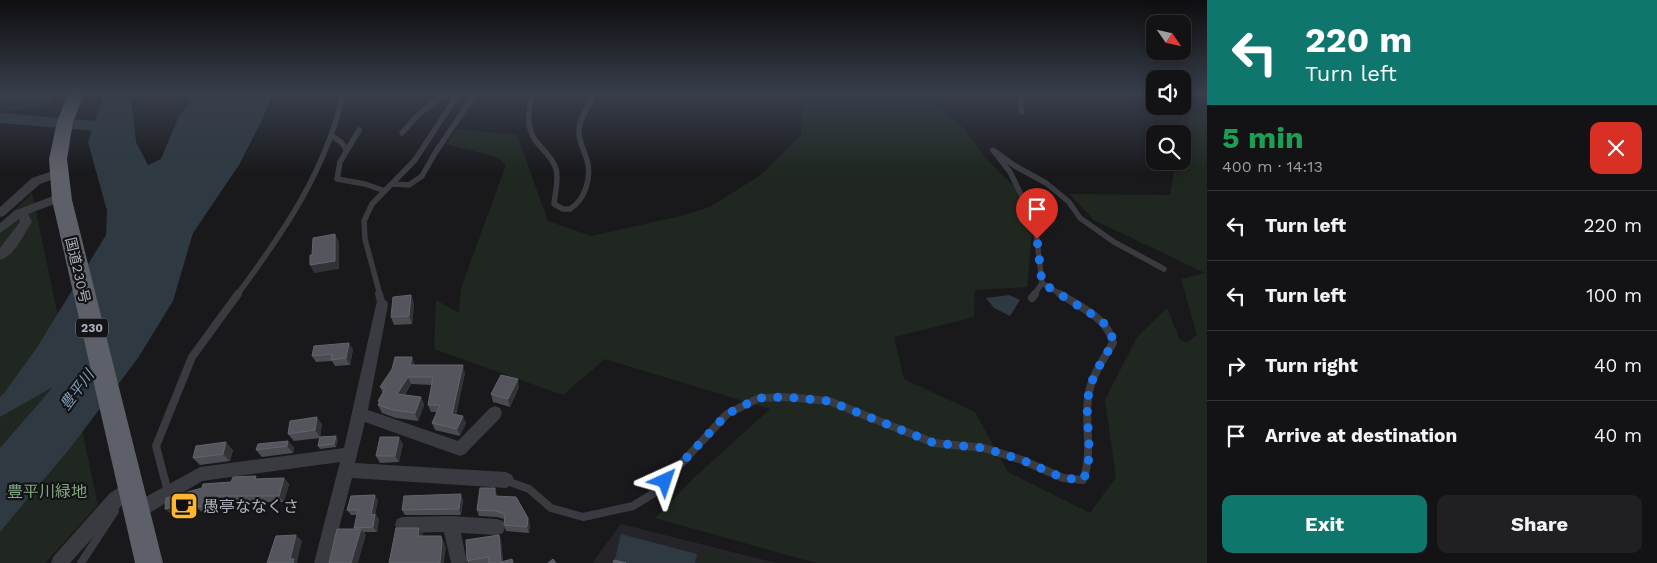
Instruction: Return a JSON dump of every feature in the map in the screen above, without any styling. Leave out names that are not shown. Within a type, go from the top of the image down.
[{"type":"highway","name":"国道230号","points":[[67,120],[61,136],[58,174],[62,200],[149,563]]},
{"type":"street","points":[[0,213],[36,181],[58,174]]},
{"type":"street","points":[[0,229],[22,212],[62,200]]},
{"type":"street","points":[[0,256],[13,242],[26,222],[22,212]]},
{"type":"street","points":[[322,563],[360,414],[382,305]]},
{"type":"street","points":[[360,414],[460,449],[494,413]]},
{"type":"street","points":[[59,563],[116,498],[134,499],[168,492],[200,474],[350,454]]},
{"type":"street","points":[[346,470],[506,480]]},
{"type":"street","points":[[451,524],[459,563]]},
{"type":"street","points":[[403,525],[451,524],[497,526]]},
{"type":"lane","points":[[168,492],[156,446],[192,357],[272,248],[307,192],[326,152],[336,120]]},
{"type":"lane","points":[[402,133],[413,120]]},
{"type":"lane","points":[[382,305],[365,239],[364,221],[372,204],[415,160],[441,120]]},
{"type":"lane","points":[[393,184],[409,185],[422,176],[434,153],[457,120]]},
{"type":"lane","points":[[528,120],[535,141],[549,155],[555,168],[558,180],[554,204],[560,209],[567,211],[580,204],[586,181],[588,166],[580,142],[579,131],[583,120]]},
{"type":"lane","points":[[359,130],[340,162],[337,179],[365,184],[385,191]]},
{"type":"lane","points":[[332,136],[341,142],[346,149]]},
{"type":"lane","points":[[1032,298],[1042,283],[1035,223],[1010,172],[993,150],[1015,166],[1046,183],[1069,202],[1080,218],[1114,242],[1164,269]]},
{"type":"lane","points":[[506,480],[529,489],[551,508],[583,517],[633,506],[654,493],[727,414],[759,398],[785,397],[829,401],[934,443],[984,448],[1022,460],[1063,478],[1083,480],[1089,468],[1089,393],[1096,368],[1113,343],[1111,332],[1101,320],[1042,283]]},
{"type":"lane","points":[[81,563],[134,499]]},
{"type":"shaded area","points":[[621,524],[776,563],[592,563]]},
{"type":"green space","points":[[802,120],[954,120],[965,129],[987,160],[1017,189],[1032,232],[1027,287],[975,290],[974,317],[894,337],[904,379],[975,412],[1008,472],[1090,513],[1116,477],[1105,400],[1137,337],[1167,308],[1180,340],[1187,343],[1197,335],[1181,279],[1205,273],[1094,220],[1069,194],[1170,195],[1174,170],[1191,170],[1191,125],[1188,125],[1189,120],[1207,120],[1207,563],[816,563],[655,518],[696,476],[770,409],[605,359],[563,395],[434,349],[436,300],[459,313],[461,288],[506,165],[497,157],[446,144],[457,129],[517,135],[548,221],[591,236],[681,216],[710,207],[762,174],[801,135]]},
{"type":"green space","name":"豊平川緑地","points":[[32,193],[98,505],[45,563],[0,563],[0,224]]},
{"type":"green space","points":[[703,550],[754,563],[699,563]]},
{"type":"water","name":"豊平川","points":[[95,120],[134,120],[136,142],[148,165],[161,159],[177,120],[262,120],[239,165],[193,233],[173,301],[138,358],[71,447],[0,532],[0,448],[53,387],[0,417],[0,397],[36,349],[106,235],[107,211],[88,142]]},
{"type":"water","points":[[1009,295],[1020,300],[1010,316],[994,308],[986,298]]},
{"type":"water","points":[[621,534],[697,554],[695,563],[614,563]]},
{"type":"building","points":[[335,234],[335,261],[310,265],[313,238]]},
{"type":"building","points":[[411,295],[409,316],[391,317],[393,297]]},
{"type":"building","points":[[349,343],[346,358],[331,360],[332,354],[312,356],[314,346]]},
{"type":"building","points":[[395,357],[412,357],[410,365],[463,365],[452,414],[463,416],[457,429],[432,423],[440,405],[428,405],[433,377],[408,377],[397,394],[421,397],[415,413],[393,410],[378,405],[380,401],[378,401],[385,389],[380,387],[392,369]]},
{"type":"building","points":[[501,375],[518,379],[508,399],[491,394]]},
{"type":"building","points":[[317,417],[315,430],[288,434],[290,421]]},
{"type":"building","points":[[336,436],[334,444],[318,446],[320,437]]},
{"type":"building","points":[[380,437],[399,437],[395,456],[376,456]]},
{"type":"building","points":[[288,441],[287,446],[256,450],[258,444]]},
{"type":"building","points":[[226,442],[223,454],[193,458],[196,446]]},
{"type":"building","points":[[256,476],[255,479],[284,478],[279,496],[215,496],[212,506],[195,507],[197,500],[165,509],[166,498],[202,488],[203,484],[231,482],[233,477]]},
{"type":"building","points":[[480,488],[495,488],[495,496],[516,497],[528,518],[527,527],[504,525],[505,514],[495,511],[477,510]]},
{"type":"building","points":[[461,494],[459,509],[402,510],[404,496]]},
{"type":"building","points":[[375,495],[371,515],[375,514],[373,527],[354,528],[358,510],[347,510],[351,496]]},
{"type":"building","points":[[396,528],[419,528],[418,536],[441,536],[440,563],[389,563]]},
{"type":"building","points":[[337,529],[361,529],[351,563],[329,563]]},
{"type":"building","points":[[296,535],[290,559],[294,559],[293,563],[267,563],[276,536]]},
{"type":"building","points":[[499,535],[501,562],[512,559],[513,563],[489,563],[488,557],[467,561],[466,540]]},
{"type":"building","points":[[553,559],[556,563],[548,563]]},
{"type":"building","points":[[614,560],[626,563],[613,563]]},
{"type":"waterway","points":[[22,120],[120,128]]},
{"type":"place","name":"愚亭ななくさ","points":[[184,506]]},
{"type":"route","points":[[665,481],[727,414],[759,398],[785,397],[829,401],[934,443],[984,448],[1022,460],[1063,478],[1083,480],[1089,468],[1087,422],[1089,393],[1096,368],[1113,343],[1111,332],[1101,320],[1042,283],[1037,239]]}]
